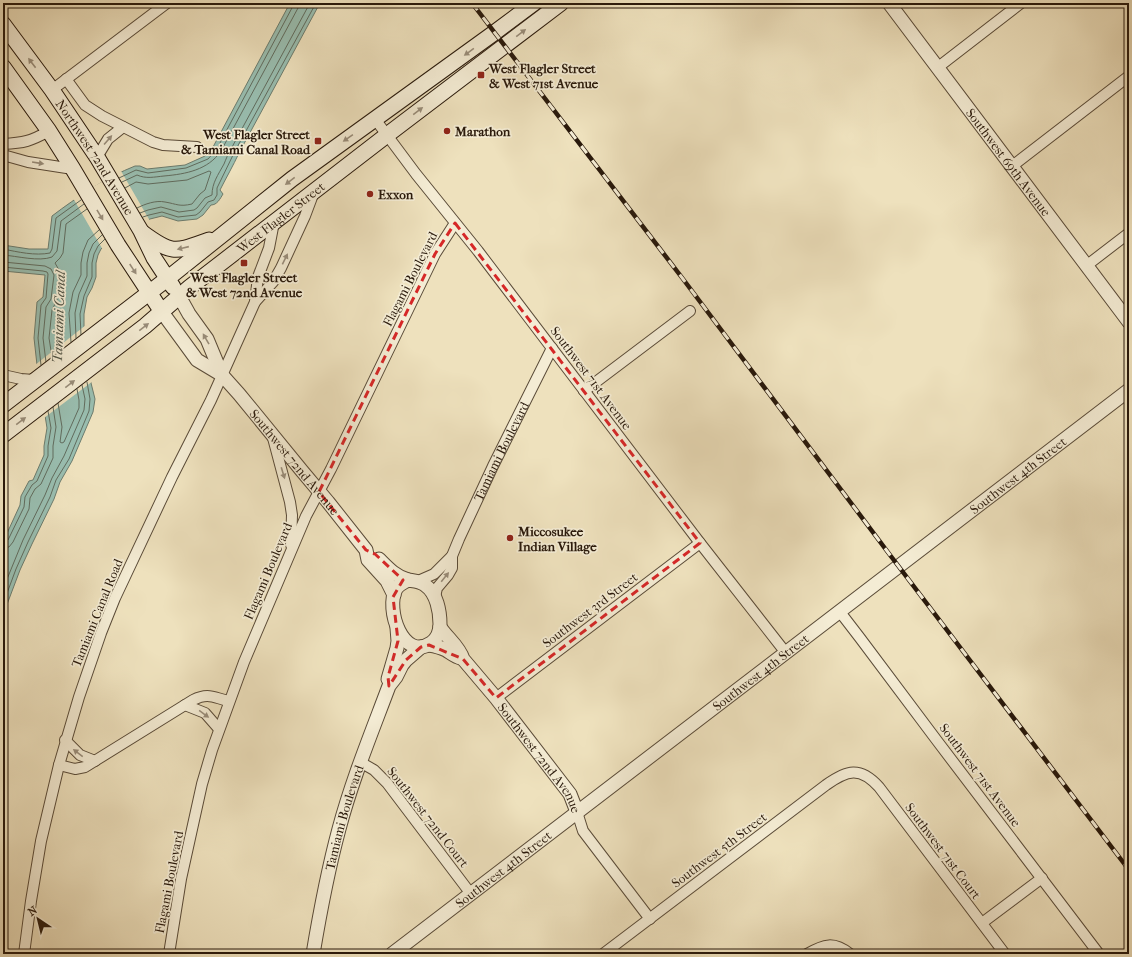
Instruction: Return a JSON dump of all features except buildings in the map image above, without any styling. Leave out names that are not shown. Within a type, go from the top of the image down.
[{"type":"main road","name":"West Flagler Street","points":[[3,405],[168,279],[220,236],[315,162],[534,3]]},
{"type":"main road","name":"West Flagler Street","points":[[3,435],[125,342],[190,287],[314,191],[561,3]]},
{"type":"main road","name":"Northwest 72nd Avenue","points":[[3,24],[52,90],[97,156],[141,231],[154,258],[179,296]]},
{"type":"main road","name":"Northwest 72nd Avenue","points":[[3,68],[49,131],[118,245],[162,312]]},
{"type":"main road","points":[[31,105],[52,90]]},
{"type":"main road","points":[[141,231],[159,245],[176,250],[220,236]]},
{"type":"street","points":[[52,90],[167,3]]},
{"type":"street","name":"Southwest 69th Avenue","points":[[889,3],[1129,322]]},
{"type":"street","points":[[937,68],[1021,3]]},
{"type":"street","points":[[1011,167],[1129,76]]},
{"type":"street","points":[[66,79],[85,105],[102,116],[153,142],[163,145],[197,147]]},
{"type":"street","name":"Southwest 71st Avenue","points":[[375,119],[786,653]]},
{"type":"street","points":[[97,156],[108,139],[123,126]]},
{"type":"street","points":[[3,144],[27,141],[49,131]]},
{"type":"street","points":[[3,154],[28,162],[73,169]]},
{"type":"street","name":"Tamiami Canal Road","points":[[255,302],[273,282],[281,268],[305,216],[314,191]]},
{"type":"street","name":"Tamiami Canal Road","points":[[24,954],[40,849],[65,740],[89,666],[115,598],[222,375],[255,302],[258,277],[270,248],[274,222]]},
{"type":"street","name":"Flagami Boulevard","points":[[169,954],[178,895],[191,830],[219,729],[244,662],[306,516],[331,468],[435,254],[456,223]]},
{"type":"street","points":[[1086,266],[1129,233]]},
{"type":"street","name":"Southwest 72nd Avenue","points":[[179,296],[189,314],[208,339],[222,375],[366,550],[375,554],[393,573],[400,578],[413,581]]},
{"type":"street","points":[[584,391],[690,311]]},
{"type":"street","name":"Southwest 72nd Avenue","points":[[162,312],[197,360],[222,375]]},
{"type":"street","name":"Tamiami Boulevard","points":[[435,597],[437,588],[452,568],[452,556],[459,538],[490,472],[552,348]]},
{"type":"street","points":[[3,375],[34,380]]},
{"type":"street","name":"Southwest 4th Street","points":[[392,954],[1129,390]]},
{"type":"street","points":[[273,436],[290,502],[292,515],[292,549]]},
{"type":"street","name":"Southwest 3rd Street","points":[[496,698],[700,543]]},
{"type":"street","name":"Southwest 72nd Avenue","points":[[366,550],[368,560],[387,581],[394,595]]},
{"type":"street","name":"Tamiami Boulevard","points":[[413,581],[434,574],[452,556]]},
{"type":"street","points":[[413,581],[426,585],[435,597],[438,608],[440,627],[438,636],[434,641],[425,646],[412,646],[406,642],[397,628],[393,613],[394,595],[398,586],[401,583],[413,581]]},
{"type":"street","name":"Southwest 71st Avenue","points":[[840,612],[1099,954]]},
{"type":"street","name":"Southwest 72nd Avenue","points":[[440,627],[445,635],[461,651],[463,659],[496,698],[570,794],[583,831],[650,919]]},
{"type":"street","name":"Tamiami Boulevard","points":[[390,686],[388,677],[397,648],[397,628]]},
{"type":"street","name":"Southwest 72nd Avenue","points":[[425,646],[438,647],[456,657],[463,659]]},
{"type":"street","name":"Tamiami Boulevard","points":[[313,954],[334,850],[360,762],[390,686],[406,660],[425,646]]},
{"type":"street","points":[[59,765],[75,770],[85,766],[202,696],[212,696],[229,701]]},
{"type":"street","points":[[185,705],[205,713],[219,729]]},
{"type":"street","points":[[65,740],[80,755],[95,761]]},
{"type":"street","name":"Southwest 72nd Court","points":[[360,762],[374,770],[387,783],[471,894]]},
{"type":"street","name":"Southwest 5th Street","points":[[603,954],[835,779],[842,774],[854,772]]},
{"type":"street","name":"Southwest 71st Court","points":[[854,772],[870,779],[879,787],[1006,954]]},
{"type":"street","points":[[982,923],[1042,878]]},
{"type":"street","points":[[807,954],[824,945],[834,945],[844,949],[850,954]]},
{"type":"highlighted area","points":[[455,223],[700,543],[496,698],[463,659],[429,645],[421,647],[406,660],[389,686],[388,677],[398,641],[393,597],[403,580],[375,554],[366,550],[319,492],[435,254]]},
{"type":"water","name":"Tamiami Canal","points":[[290,3],[320,3],[222,185],[220,190],[223,194],[217,203],[211,205],[203,215],[197,219],[178,221],[162,216],[150,219],[120,232],[101,249],[98,255],[96,263],[96,277],[87,297],[84,314],[84,328],[91,383],[95,399],[93,412],[72,461],[60,482],[54,499],[20,570],[3,615],[3,542],[20,505],[21,496],[29,481],[33,480],[44,455],[47,428],[34,338],[37,302],[43,297],[45,275],[3,271],[3,245],[29,249],[48,249],[52,216],[103,182],[135,166],[140,166],[147,169],[185,165],[205,156],[206,152],[210,151],[213,147]]},
{"type":"pier","points":[[121,171],[150,221],[121,233],[103,250],[73,198]]},
{"type":"pier","points":[[86,325],[93,381],[44,418],[35,365]]},
{"type":"railway","points":[[472,3],[683,279],[1129,870]]},
{"type":"place","name":"West Flagler Street & West 71st Avenue","points":[[481,75]]},
{"type":"place","name":"Marathon","points":[[447,131]]},
{"type":"place","name":"West Flagler Street & Tamiami Canal Road","points":[[318,141]]},
{"type":"place","name":"Exxon","points":[[370,194]]},
{"type":"place","name":"West Flagler Street & West 72nd Avenue","points":[[244,263]]},
{"type":"place","name":"Miccosukee Indian Village","points":[[510,538]]}]
